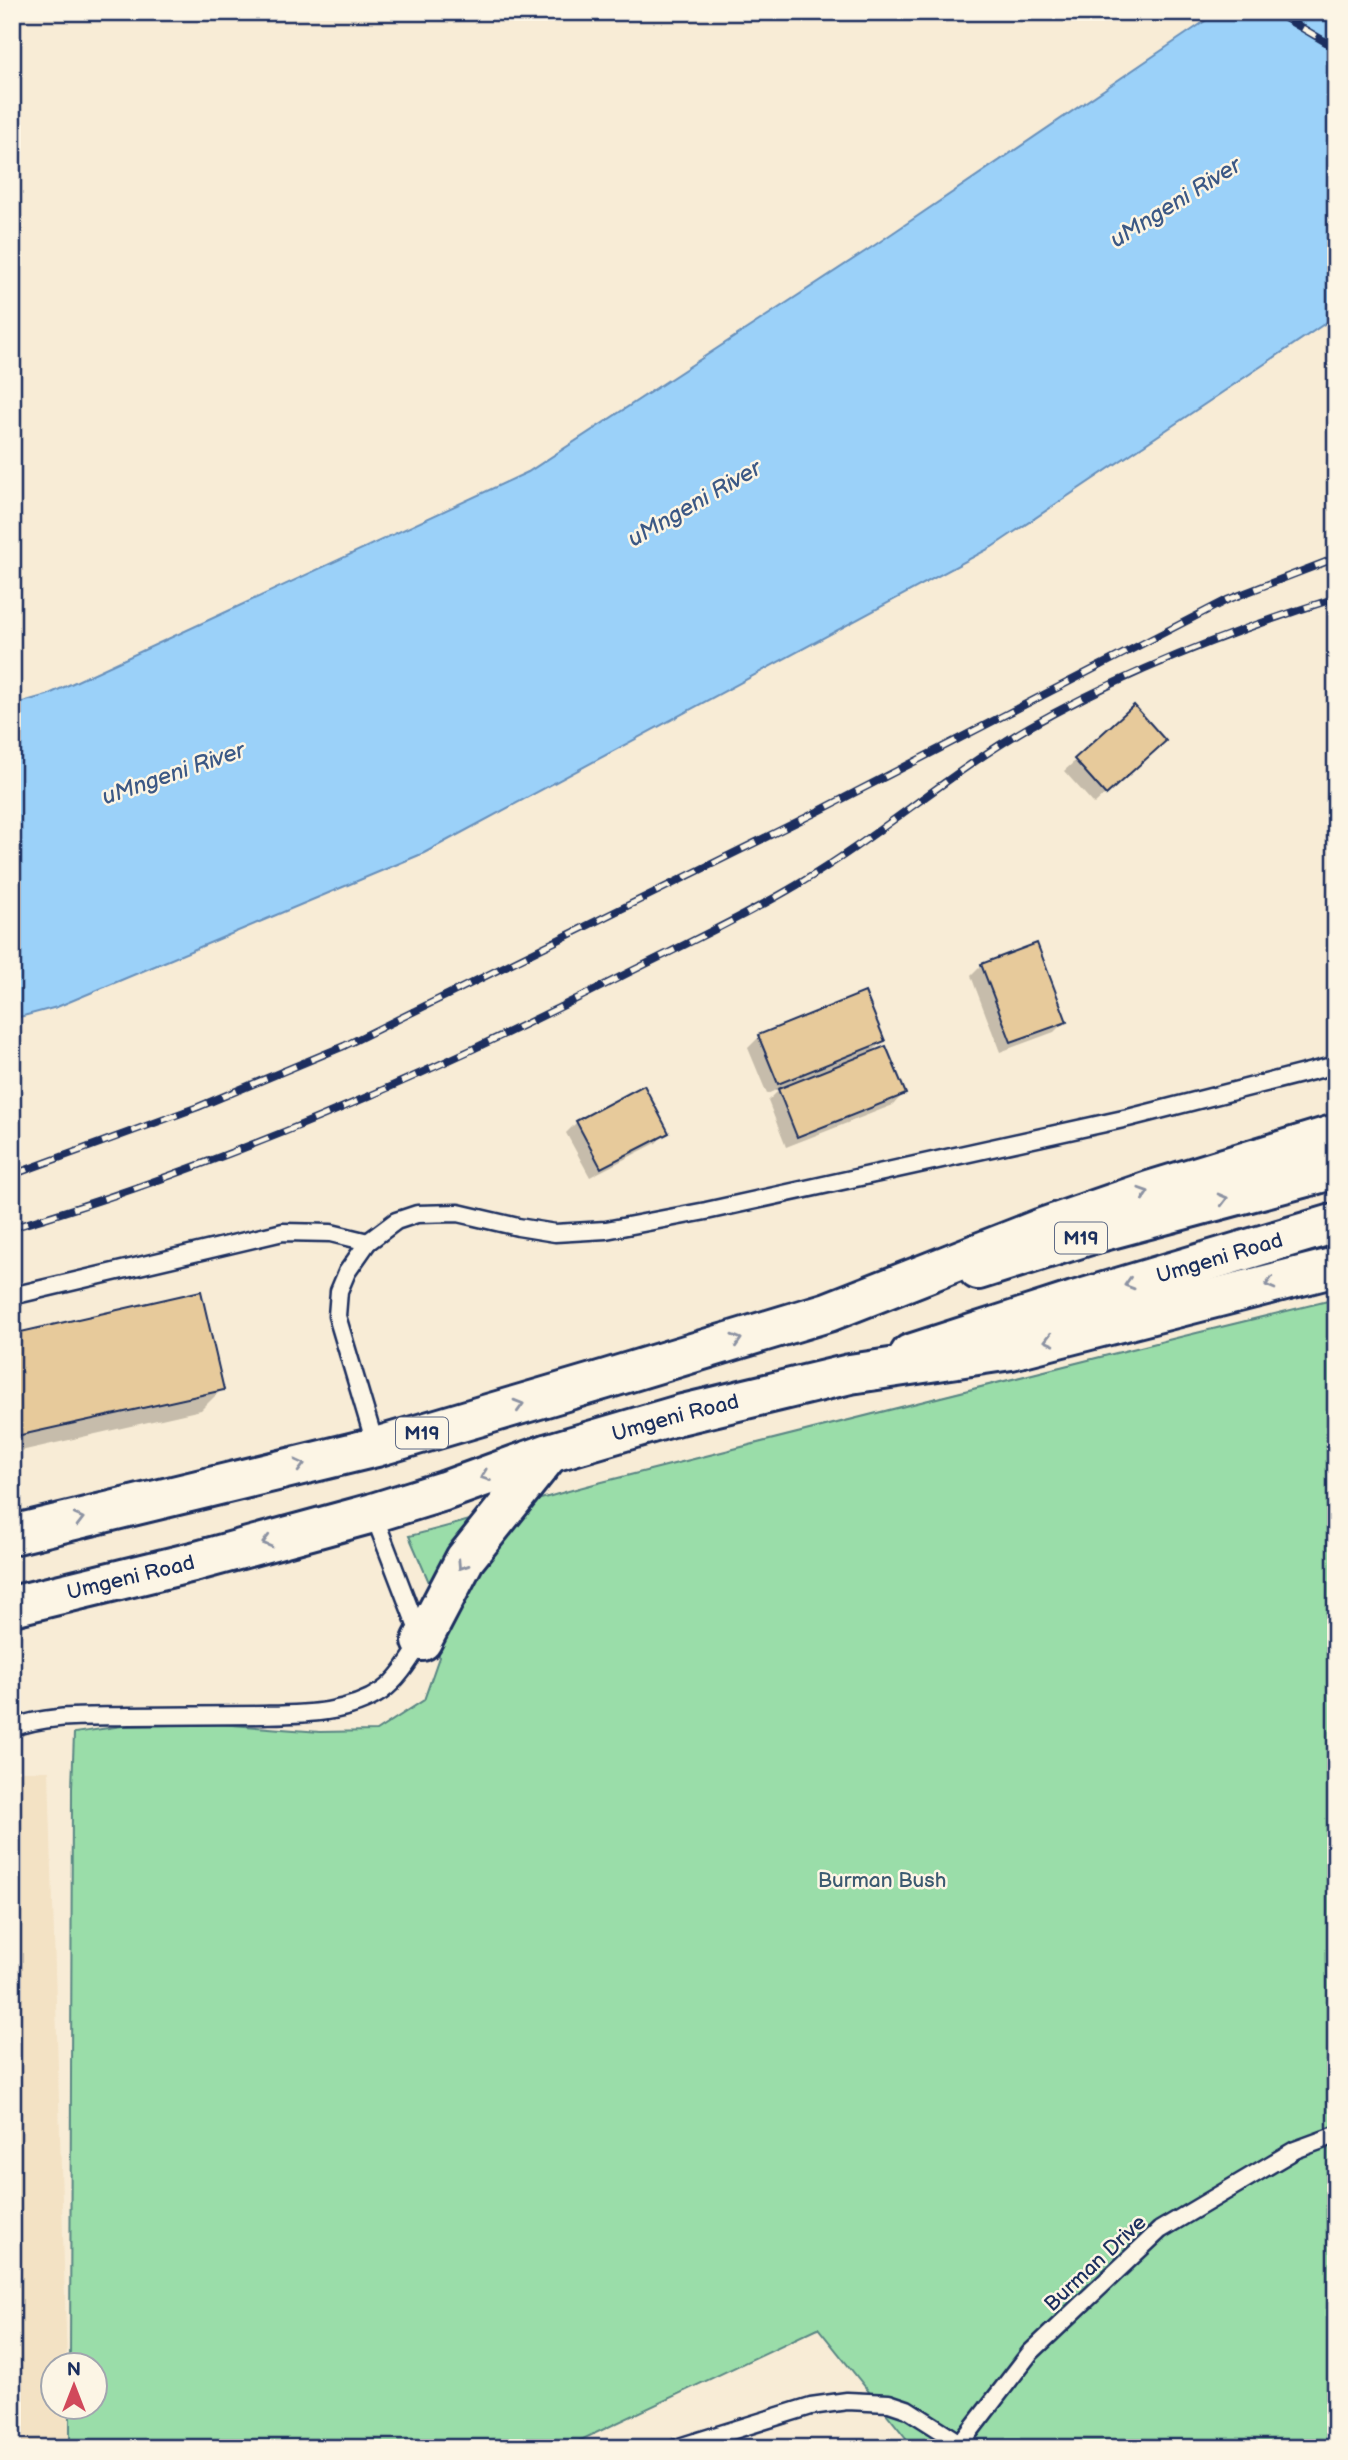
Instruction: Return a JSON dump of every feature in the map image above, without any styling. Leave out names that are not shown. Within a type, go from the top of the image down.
[{"type":"main road","points":[[828,1312],[1042,1228],[1336,1134]]},
{"type":"main road","name":"M19","points":[[12,1535],[376,1447],[1096,1233],[1336,1169]]},
{"type":"main road","name":"Umgeni Road","points":[[12,1606],[373,1513],[549,1453],[679,1415],[850,1374],[1074,1301],[1336,1223]]},
{"type":"main road","points":[[850,1374],[1011,1350],[1336,1267]]},
{"type":"main road","points":[[422,1641],[465,1559],[549,1453]]},
{"type":"lane","points":[[376,1447],[337,1316],[339,1291],[347,1272],[368,1242],[397,1221],[417,1214],[458,1213],[555,1233],[619,1228],[1128,1118],[1336,1065]]},
{"type":"lane","points":[[12,1296],[283,1232],[331,1233],[368,1242]]},
{"type":"lane","points":[[12,1728],[75,1717],[290,1714],[343,1708],[364,1701],[384,1689],[403,1669],[422,1641],[373,1513]]},
{"type":"lane","name":"Burman Drive","points":[[958,2445],[1030,2353],[1160,2230],[1295,2150],[1336,2135]]},
{"type":"lane","points":[[676,2448],[811,2406],[847,2401],[889,2403],[907,2409],[958,2445]]},
{"type":"shaded area","points":[[12,1771],[49,1771],[67,2352],[38,2352],[38,2422],[69,2422],[70,2448],[12,2448]]},
{"type":"green space","name":"Burman Bush","points":[[1336,1299],[1336,2448],[914,2448],[818,2328],[564,2448],[70,2448],[70,2422],[108,2422],[108,2352],[70,2352],[74,1733],[122,1726],[219,1724],[320,1732],[376,1731],[424,1700],[439,1657],[435,1596],[409,1536],[602,1482]]},
{"type":"water","name":"uMngeni River","points":[[1223,12],[1336,12],[1336,316],[992,547],[424,853],[57,1007],[12,1019],[12,705],[47,695],[528,472],[875,245],[1208,19]]},
{"type":"building","points":[[1134,705],[1166,741],[1106,795],[1074,759]]},
{"type":"building","points":[[1037,943],[1067,1022],[1011,1042],[981,964]]},
{"type":"building","points":[[865,992],[885,1041],[778,1084],[758,1035]]},
{"type":"building","points":[[886,1046],[906,1094],[797,1137],[778,1089]]},
{"type":"building","points":[[644,1085],[669,1133],[601,1168],[576,1121]]},
{"type":"building","points":[[201,1291],[224,1390],[12,1437],[12,1334]]},
{"type":"railway","points":[[1275,12],[1336,48]]},
{"type":"railway","points":[[1322,12],[1336,20]]},
{"type":"railway","points":[[12,1175],[198,1107],[344,1046],[819,811],[1227,600],[1336,558]]},
{"type":"railway","points":[[12,1228],[91,1203],[245,1147],[472,1050],[775,897],[856,847],[999,745],[1065,707],[1179,654],[1336,598]]}]
